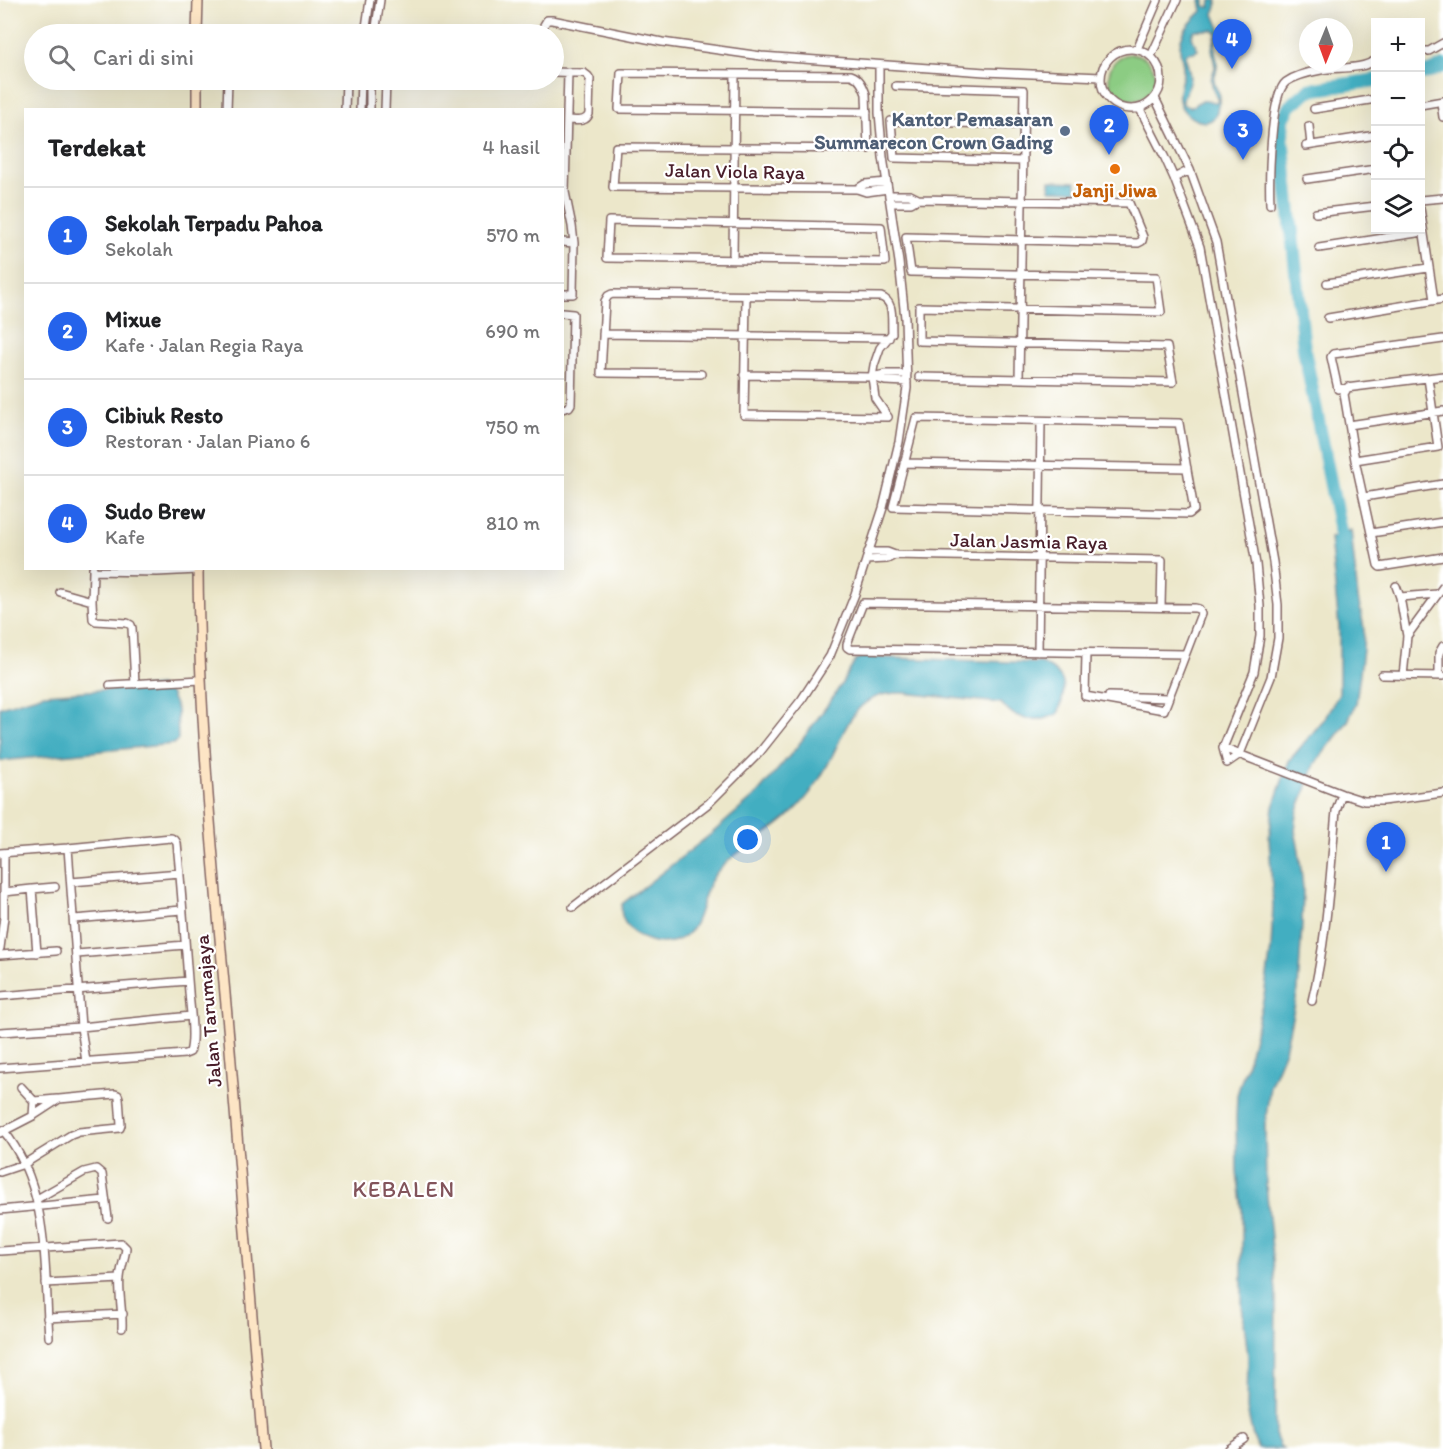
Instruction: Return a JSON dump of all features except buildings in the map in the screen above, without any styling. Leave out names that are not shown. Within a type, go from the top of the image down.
[{"type":"street","points":[[197,24],[198,0]]},
{"type":"street","points":[[366,24],[370,0]]},
{"type":"street","points":[[376,24],[380,0]]},
{"type":"street","points":[[1137,49],[1158,0]]},
{"type":"street","points":[[1151,56],[1177,0]]},
{"type":"street","points":[[545,24],[547,20],[552,20],[662,42],[760,56],[985,72],[1101,77]]},
{"type":"street","points":[[1425,51],[1443,43]]},
{"type":"street","points":[[1137,49],[1151,56],[1158,65],[1162,76],[1160,88],[1155,98],[1140,109],[1120,107],[1105,95],[1101,86],[1103,67],[1108,58],[1116,52],[1137,49]]},
{"type":"street","points":[[1270,204],[1271,143],[1279,94],[1285,83],[1306,74],[1371,62]]},
{"type":"street","points":[[573,907],[709,803],[760,752],[802,699],[830,656],[855,594],[883,508],[899,442],[907,378],[905,318],[879,113],[879,64]]},
{"type":"street","points":[[564,72],[584,74],[590,80],[588,118],[566,122]]},
{"type":"street","points":[[564,294],[573,294],[574,243],[564,191],[568,72]]},
{"type":"street","points":[[734,148],[868,149],[867,112],[866,94],[863,86],[857,77],[851,75],[621,73],[619,109],[867,112]]},
{"type":"street","points":[[733,259],[735,74]]},
{"type":"street","points":[[897,86],[1024,90],[1019,379]]},
{"type":"street","points":[[196,108],[197,90]]},
{"type":"street","points":[[227,108],[228,90]]},
{"type":"street","points":[[345,108],[346,90]]},
{"type":"street","points":[[360,108],[361,90]]},
{"type":"street","points":[[370,90],[370,108]]},
{"type":"street","points":[[385,108],[386,90]]},
{"type":"street","points":[[1140,109],[1174,178],[1200,247],[1256,564],[1260,636],[1254,672],[1224,748],[1227,763],[1240,754],[1271,677],[1278,638],[1278,605],[1273,562],[1216,242],[1190,170],[1155,98]]},
{"type":"street","points":[[1314,109],[1371,100]]},
{"type":"street","points":[[1425,104],[1442,102],[1443,117]]},
{"type":"street","points":[[1023,124],[891,121],[894,158],[1023,161]]},
{"type":"street","points":[[1309,126],[1309,145],[1371,136]]},
{"type":"street","name":"Jalan Viola Raya","points":[[734,148],[616,147],[613,187],[857,189],[865,184],[888,189]]},
{"type":"street","points":[[1307,179],[1371,169]]},
{"type":"street","points":[[1174,178],[1190,170]]},
{"type":"street","points":[[888,189],[918,199],[1129,203],[1143,237],[1138,243],[906,237],[911,272],[1156,277],[1161,312],[919,308],[919,341],[1167,347],[1173,382],[919,377]]},
{"type":"street","points":[[1425,200],[1443,198]]},
{"type":"street","points":[[890,203],[911,203],[918,199]]},
{"type":"street","points":[[1316,213],[1371,207]]},
{"type":"street","points":[[609,221],[733,224],[881,227],[885,262],[607,258],[609,221]]},
{"type":"street","points":[[1318,248],[1410,234]]},
{"type":"street","points":[[1423,234],[1434,300]]},
{"type":"street","points":[[564,242],[574,243]]},
{"type":"street","points":[[1327,283],[1428,268]]},
{"type":"street","points":[[701,374],[601,373],[605,301],[608,296],[612,294],[881,297],[887,299],[890,304],[892,333],[880,348],[872,377],[875,398],[888,417],[744,415],[746,297]]},
{"type":"street","points":[[1328,318],[1443,299]]},
{"type":"street","points":[[564,314],[573,314],[571,404],[564,408]]},
{"type":"street","points":[[603,334],[889,338]]},
{"type":"street","points":[[1443,339],[1331,356],[1336,388],[1339,389],[1443,376]]},
{"type":"street","points":[[564,362],[572,362]]},
{"type":"street","points":[[744,375],[872,377],[885,374],[907,378]]},
{"type":"street","points":[[1355,460],[1441,447],[1428,378]]},
{"type":"street","points":[[1348,387],[1344,394],[1349,425],[1378,565],[1380,567],[1443,557]]},
{"type":"street","points":[[1349,425],[1443,411]]},
{"type":"street","points":[[916,418],[1041,421],[1179,423],[1194,510],[1190,514],[893,507],[916,418]]},
{"type":"street","points":[[1038,652],[1041,421]]},
{"type":"street","points":[[904,463],[1187,468]]},
{"type":"street","points":[[1364,497],[1443,484]]},
{"type":"street","points":[[1371,533],[1443,522]]},
{"type":"street","name":"Jalan Jasmia Raya","points":[[868,552],[887,552],[895,555],[1162,560],[1161,607]]},
{"type":"street","name":"Jalan Jasmia Raya","points":[[866,560],[888,559],[895,555]]},
{"type":"street","points":[[135,684],[132,628],[127,623],[94,620],[93,618],[93,570],[196,570]]},
{"type":"street","name":"Jalan Tarumajaya","points":[[196,570],[200,680],[214,867],[263,1449]]},
{"type":"street","points":[[1396,586],[1407,636],[1403,676]]},
{"type":"street","points":[[1407,636],[1443,587]]},
{"type":"street","points":[[60,592],[92,601]]},
{"type":"street","points":[[1400,597],[1437,594]]},
{"type":"street","points":[[1086,696],[1164,710],[1201,614],[1199,609],[863,603],[847,644],[850,649],[1185,654]]},
{"type":"street","points":[[1383,675],[1441,676],[1439,653],[1443,646]]},
{"type":"street","points":[[1086,653],[1086,696]]},
{"type":"street","points":[[110,685],[200,680]]},
{"type":"street","points":[[1086,696],[1168,698]]},
{"type":"street","points":[[1224,748],[1364,801],[1383,801],[1443,793]]},
{"type":"street","points":[[1312,1001],[1325,932],[1336,811],[1342,794]]},
{"type":"street","points":[[0,948],[4,891],[2,853],[171,838],[177,843],[191,1016],[192,1047],[190,1052],[0,1068]]},
{"type":"street","points":[[68,848],[81,1027],[86,1062]]},
{"type":"street","points":[[71,882],[180,873]]},
{"type":"street","points":[[4,891],[55,887]]},
{"type":"street","points":[[32,889],[37,953]]},
{"type":"street","points":[[74,919],[182,910]]},
{"type":"street","points":[[77,954],[185,945]]},
{"type":"street","points":[[0,955],[56,951]]},
{"type":"street","points":[[0,996],[188,981]]},
{"type":"street","points":[[0,1032],[191,1016]]},
{"type":"street","points":[[21,1087],[34,1101],[33,1116]]},
{"type":"street","points":[[0,1172],[24,1164],[71,1135],[79,1132],[120,1128],[121,1125],[119,1098],[115,1094],[34,1101]]},
{"type":"street","points":[[49,1337],[44,1248],[38,1203],[24,1164],[1,1131],[33,1116],[59,1099]]},
{"type":"street","points":[[38,1203],[84,1172],[96,1169],[102,1174],[108,1218]]},
{"type":"street","points":[[0,1210],[38,1203],[105,1200]]},
{"type":"street","points":[[0,1251],[121,1243],[126,1248],[120,1279],[122,1328]]},
{"type":"street","points":[[46,1283],[120,1279]]},
{"type":"street","points":[[47,1318],[123,1314]]},
{"type":"street","points":[[1228,1449],[1244,1439]]},
{"type":"green space","points":[[1132,54],[1148,61],[1155,77],[1148,93],[1132,100],[1116,93],[1109,77],[1116,61]]},
{"type":"water","points":[[1200,0],[1205,0],[1205,6],[1210,7],[1211,0],[1218,0],[1214,14],[1221,31],[1215,46],[1217,69],[1214,84],[1220,97],[1217,114],[1212,119],[1202,122],[1191,117],[1182,109],[1179,96],[1183,69],[1181,38],[1186,28],[1202,11]],"holes":[[[1195,30],[1213,30],[1217,33],[1212,48],[1215,67],[1211,80],[1218,100],[1216,102],[1201,101],[1189,107],[1183,104],[1182,100],[1190,78],[1185,55],[1198,50],[1192,38]]]},
{"type":"water","points":[[1050,181],[1076,182],[1076,191],[1050,190]]},
{"type":"water","points":[[1351,530],[1358,598],[1364,628],[1356,704],[1348,721],[1315,764],[1297,814],[1295,831],[1303,888],[1298,990],[1285,1050],[1270,1086],[1265,1125],[1266,1184],[1276,1292],[1275,1434],[1283,1449],[1258,1449],[1247,1409],[1248,1357],[1242,1305],[1242,1210],[1237,1172],[1237,1095],[1264,996],[1271,949],[1273,906],[1269,838],[1273,807],[1289,761],[1325,718],[1339,693],[1339,627],[1330,538]]},
{"type":"water","points":[[861,657],[1041,663],[1061,678],[1063,697],[1058,714],[1044,719],[1026,719],[1013,714],[1000,703],[903,693],[872,698],[853,715],[823,773],[800,805],[780,824],[721,867],[709,884],[697,919],[688,933],[676,941],[662,943],[649,941],[635,934],[624,920],[622,904],[711,834],[756,795],[797,747],[834,696],[856,660]]},
{"type":"water","points":[[160,686],[170,693],[177,710],[178,740],[173,744],[0,761],[0,707],[44,694]]},
{"type":"waterway","points":[[1425,72],[1443,66]]},
{"type":"waterway","points":[[1344,551],[1304,349],[1282,136],[1283,119],[1290,106],[1309,90],[1371,81]]},
{"type":"place","name":"Sudo Brew","points":[[1232,69]]},
{"type":"place","name":"Kantor Pemasaran Summarecon Crown Gading","points":[[1065,131]]},
{"type":"place","name":"Mixue","points":[[1109,155]]},
{"type":"place","name":"Cibiuk Resto","points":[[1243,160]]},
{"type":"place","name":"Janji Jiwa","points":[[1115,169]]},
{"type":"place","name":"Sekolah Terpadu Pahoa","points":[[1386,872]]},
{"type":"district","name":"KEBALEN","points":[[404,1189]]}]
